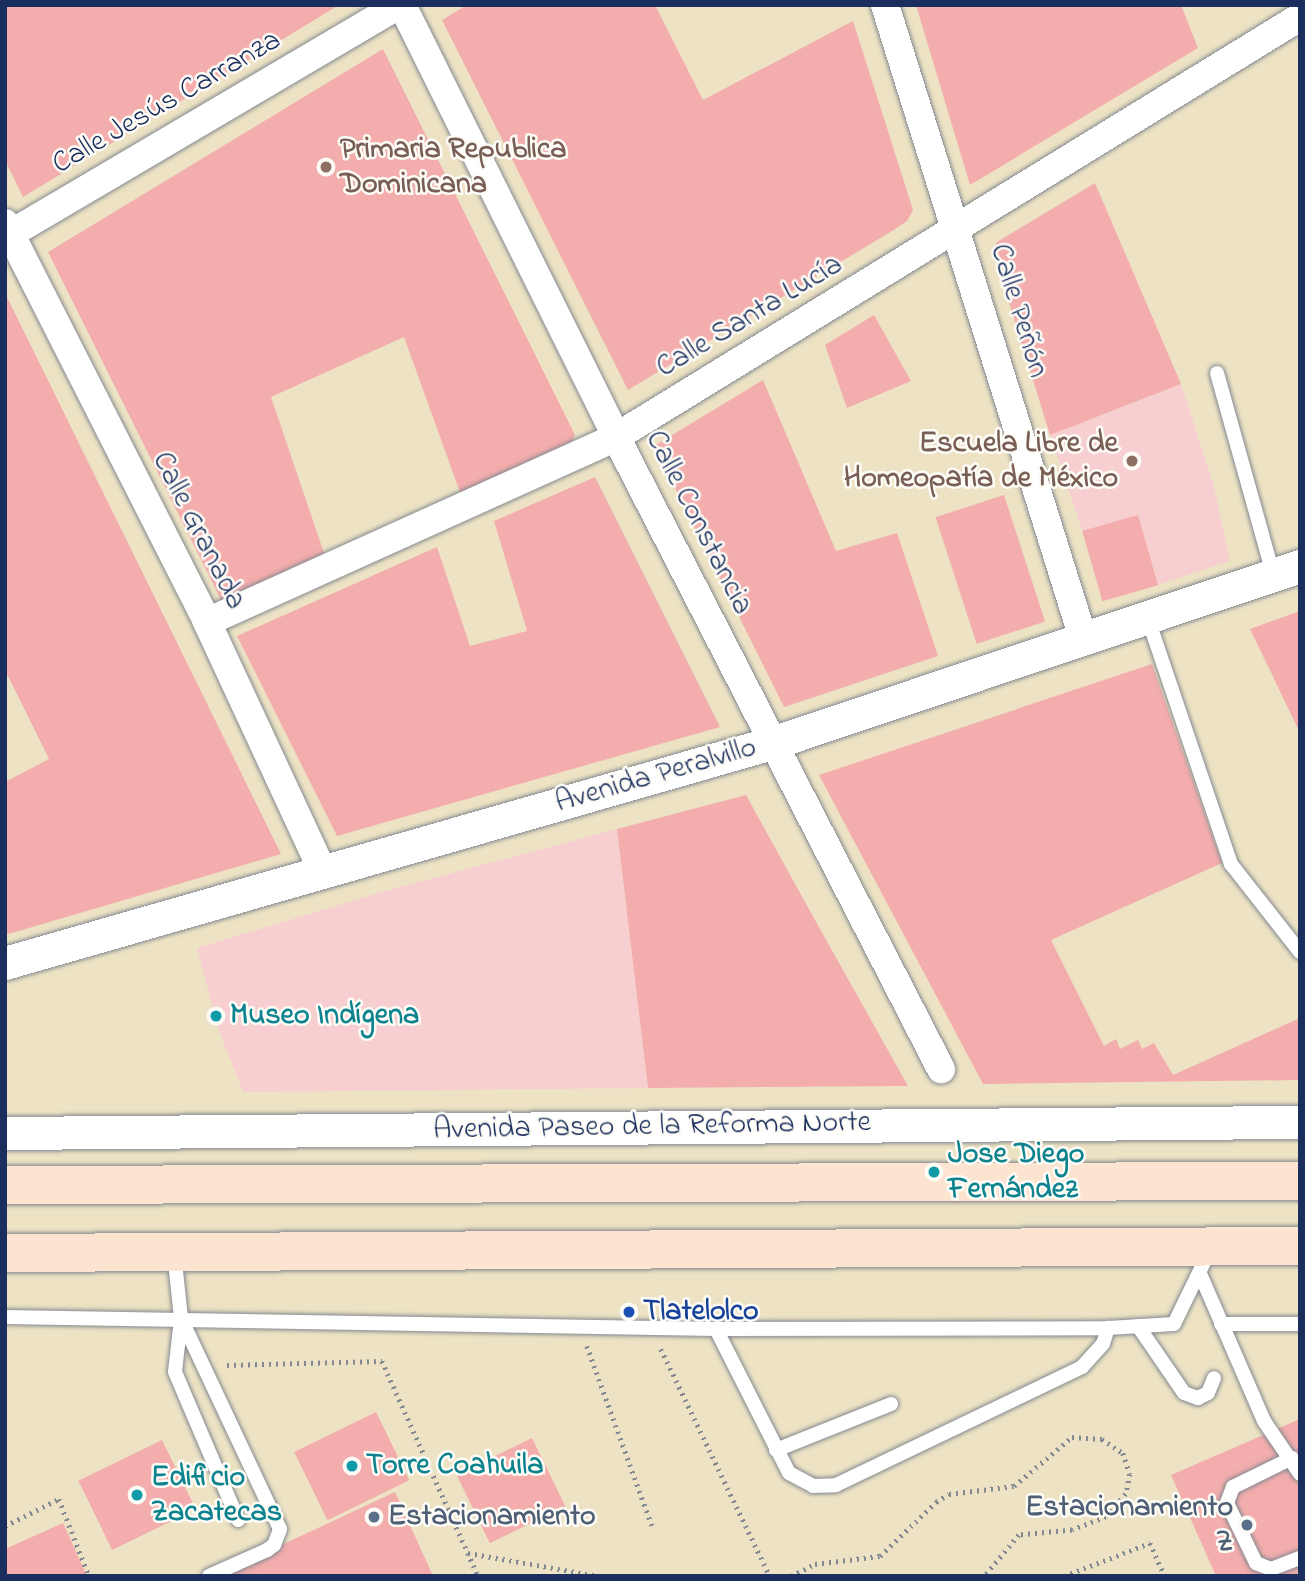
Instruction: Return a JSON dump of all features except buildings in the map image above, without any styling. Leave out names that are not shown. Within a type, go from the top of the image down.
[{"type":"main road","name":"Avenida Paseo de la Reforma Norte","points":[[5,1185],[1300,1181]]},
{"type":"main road","points":[[5,1253],[174,1251],[1206,1261],[1300,1246]]},
{"type":"street","name":"Calle Jesús Carranza","points":[[7,231],[401,5]]},
{"type":"street","name":"Calle Constancia","points":[[401,5],[616,437],[941,1069]]},
{"type":"street","name":"Calle Peñón","points":[[885,5],[958,229],[1083,638]]},
{"type":"street","name":"Calle Santa Lucía","points":[[207,622],[616,437],[1300,17]]},
{"type":"street","name":"Calle Granada","points":[[7,231],[207,622],[323,872]]},
{"type":"street","name":"Avenida Peralvillo","points":[[5,963],[775,742],[1286,570]]},
{"type":"street","name":"Avenida Paseo de la Reforma Norte","points":[[5,1133],[1300,1122]]},
{"type":"lane","points":[[1217,373],[1286,570]]},
{"type":"lane","points":[[1147,616],[1231,864],[1300,952]]},
{"type":"lane","points":[[174,1251],[181,1318],[175,1372],[238,1520]]},
{"type":"lane","points":[[1206,1261],[1221,1324],[1264,1421],[1292,1458],[1300,1474]]},
{"type":"lane","points":[[5,1317],[716,1329],[1108,1328],[1174,1324],[1206,1261]]},
{"type":"lane","points":[[181,1318],[206,1366],[280,1529],[274,1545],[267,1550],[209,1576]]},
{"type":"lane","points":[[1221,1324],[1300,1324]]},
{"type":"lane","points":[[1138,1326],[1184,1393],[1198,1398],[1208,1393],[1214,1378]]},
{"type":"lane","points":[[716,1329],[776,1450],[800,1482],[836,1485],[1082,1367],[1100,1350],[1108,1328]]},
{"type":"lane","points":[[776,1450],[891,1404]]},
{"type":"lane","points":[[1292,1458],[1240,1482],[1228,1494],[1227,1503],[1256,1563],[1271,1569],[1300,1558]]},
{"type":"path","points":[[579,1326],[653,1528]]},
{"type":"path","points":[[651,1328],[770,1576]]},
{"type":"path","points":[[206,1366],[382,1361],[478,1576]]},
{"type":"path","points":[[791,1576],[815,1563],[880,1556],[936,1502],[948,1494],[1014,1486],[1072,1437],[1102,1438],[1123,1453],[1130,1474],[1126,1494],[1105,1517],[1072,1530],[1020,1535],[985,1576]]},
{"type":"path","points":[[5,1526],[59,1499],[89,1576]]},
{"type":"path","points":[[1064,1576],[1150,1543],[1165,1576]]},
{"type":"path","points":[[467,1552],[599,1576]]},
{"type":"shaded area","name":"Escuela Libre de Homeopatía de México","points":[[1181,384],[1214,486],[1230,561],[1158,585],[1138,516],[1083,533],[1050,435]]},
{"type":"shaded area","points":[[617,829],[648,1088],[243,1092],[218,1028],[197,948],[385,891]]},
{"type":"place","name":"Primaria Republica Dominicana","points":[[326,167]]},
{"type":"place","name":"Escuela Libre de Homeopatía de México","points":[[1132,461]]},
{"type":"place","name":"Museo Indígena","points":[[216,1016]]},
{"type":"place","name":"Jose Diego Fernández","points":[[934,1172]]},
{"type":"place","name":"Tlatelolco","points":[[629,1312]]},
{"type":"place","name":"Torre Coahuila","points":[[352,1466]]},
{"type":"place","name":"Edificio Zacatecas","points":[[137,1495]]},
{"type":"place","name":"Estacionamiento","points":[[374,1517]]},
{"type":"place","name":"Estacionamiento Z","points":[[1247,1525]]}]
